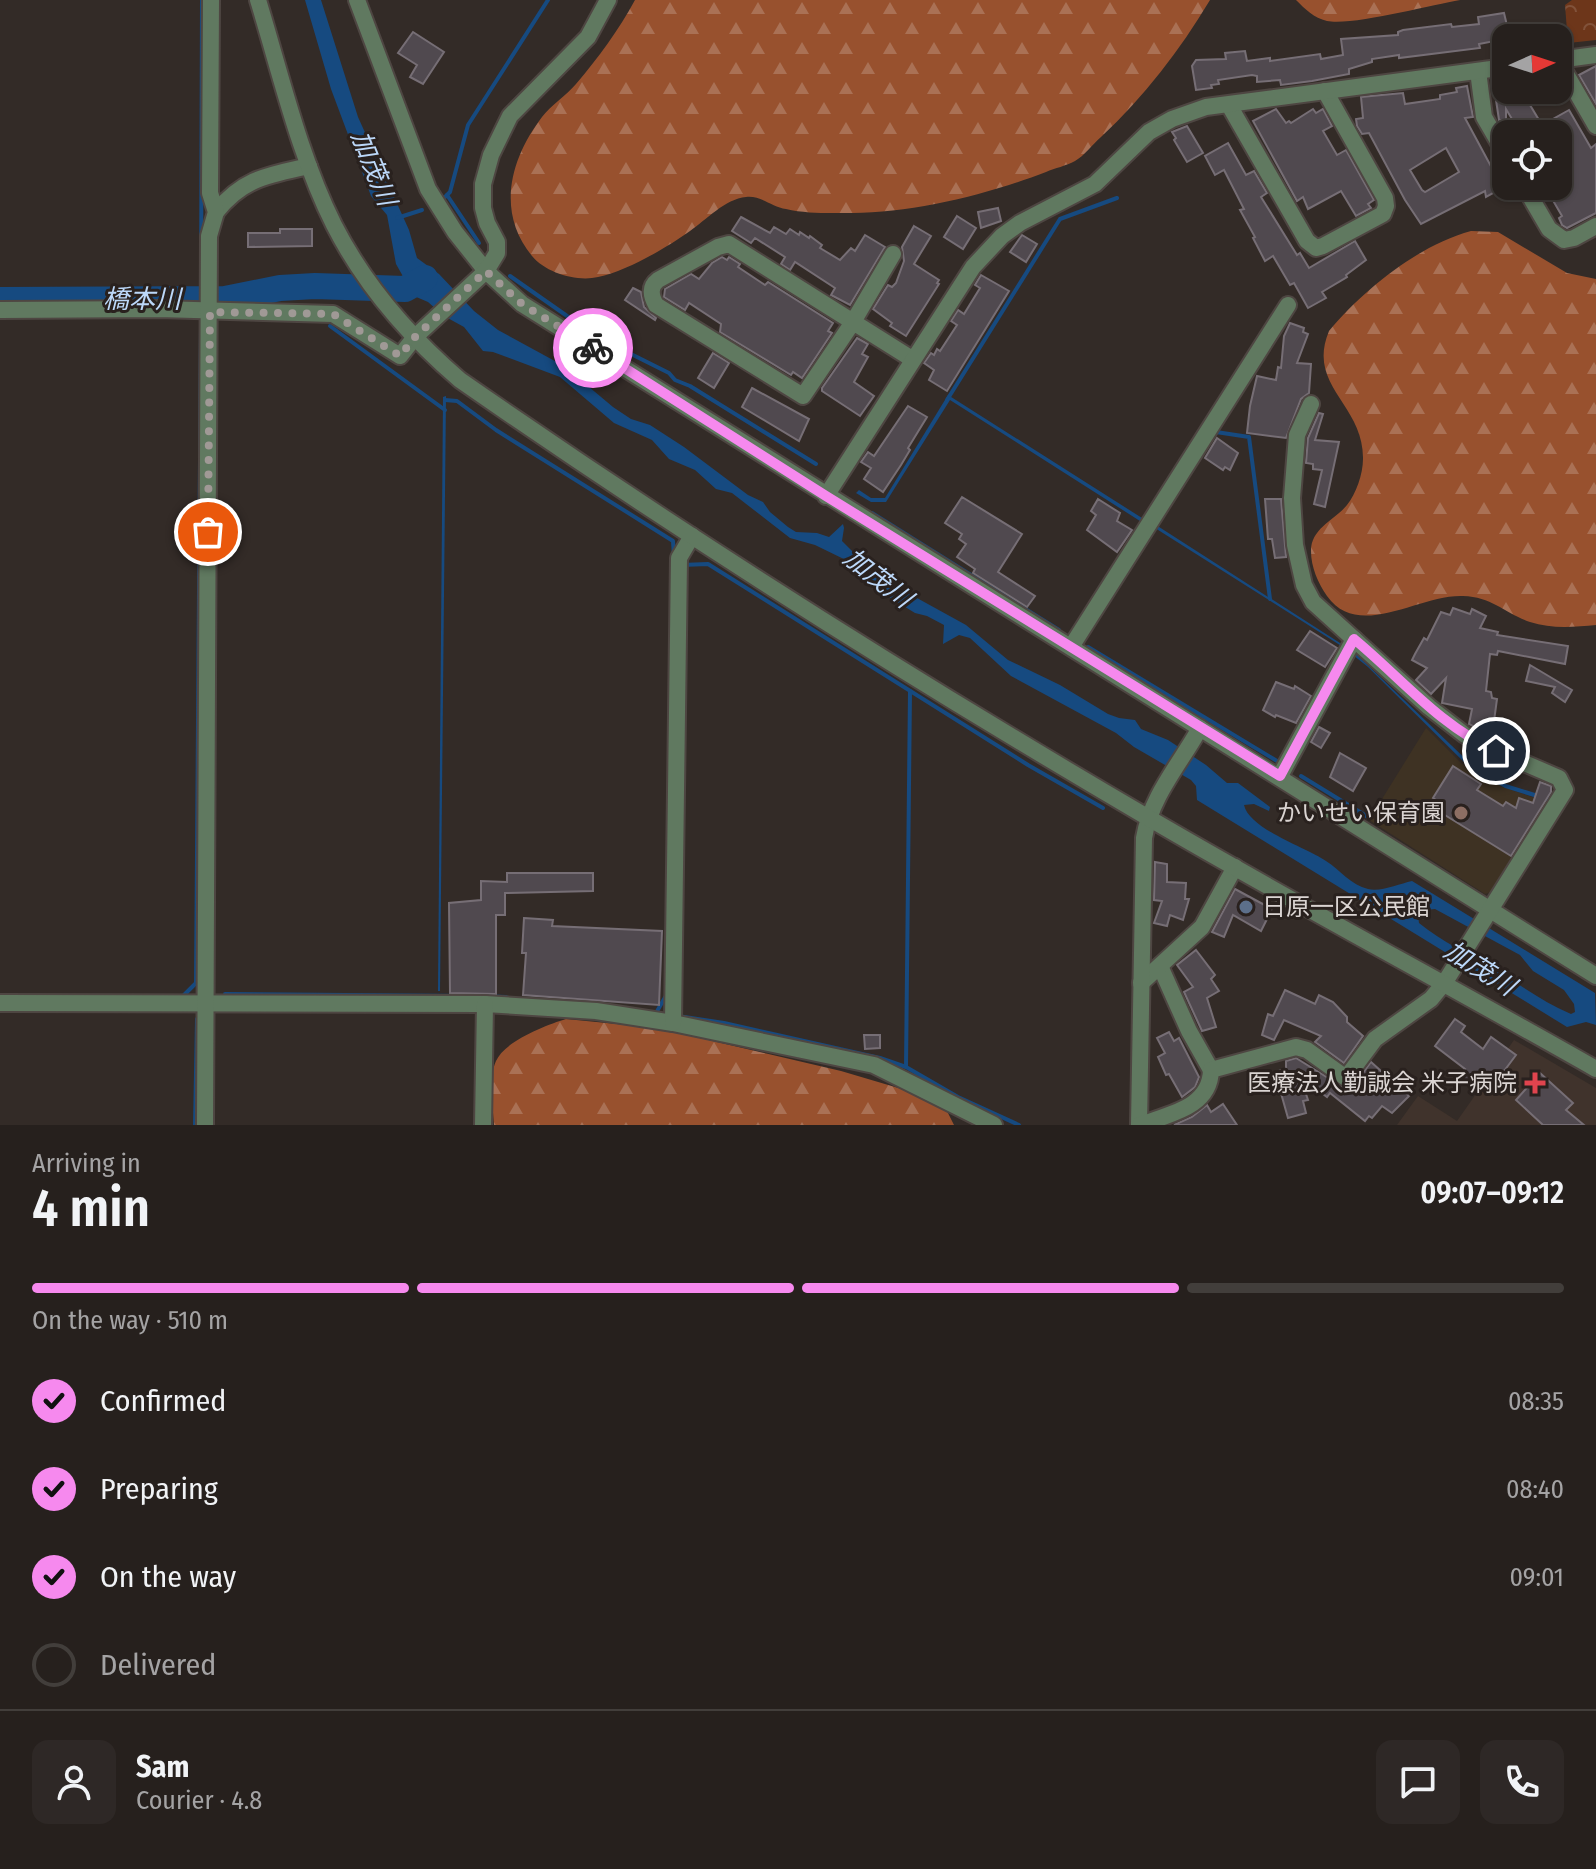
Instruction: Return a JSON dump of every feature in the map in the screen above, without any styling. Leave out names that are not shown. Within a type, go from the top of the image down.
[{"type":"street","points":[[211,0],[210,193],[216,212]]},
{"type":"street","points":[[258,0],[309,166],[335,226],[359,267],[384,300],[415,337],[460,380],[692,536],[912,677],[1235,867],[1448,976],[1596,1069]]},
{"type":"street","points":[[357,0],[428,189],[455,232],[486,271],[522,304],[1071,647],[1197,734],[1280,776],[1486,912],[1596,976]]},
{"type":"street","points":[[0,310],[159,309],[210,303],[333,314],[400,356],[415,337],[486,271],[497,253],[497,242],[487,223],[482,194],[487,167],[498,140],[510,116],[588,37],[608,0]]},
{"type":"street","points":[[1572,58],[1596,55]]},
{"type":"street","points":[[826,496],[973,267],[1002,236],[1041,211],[1095,184],[1149,132],[1172,119],[1206,107],[1492,69]]},
{"type":"street","points":[[1478,71],[1484,117],[1492,131]]},
{"type":"street","points":[[1572,84],[1596,126]]},
{"type":"street","points":[[1229,105],[1307,241],[1316,248],[1383,214],[1386,206],[1385,198],[1325,91]]},
{"type":"street","points":[[205,1125],[209,236],[216,212],[232,193],[264,177],[309,166]]},
{"type":"street","points":[[1532,200],[1549,229],[1564,240],[1596,226]]},
{"type":"street","points":[[893,254],[853,322],[803,396],[656,305],[652,298],[652,288],[658,280],[729,244],[853,322],[912,359]]},
{"type":"street","points":[[1071,647],[1288,305]]},
{"type":"street","points":[[1211,1070],[1296,1047],[1307,1050],[1346,1078],[1375,1039],[1431,999],[1565,790],[1559,778],[1465,735],[1429,707],[1388,667],[1350,647],[1313,602],[1304,585],[1295,545],[1292,498],[1297,435],[1311,404]]},
{"type":"street","points":[[673,1023],[679,558],[692,536]]},
{"type":"street","points":[[1280,776],[1350,647]]},
{"type":"street","points":[[1160,966],[1189,1031],[1211,1070],[1211,1082],[1198,1101],[1140,1125],[1144,838],[1147,817],[1197,734]]},
{"type":"street","points":[[1141,983],[1202,927],[1235,867]]},
{"type":"street","points":[[0,1003],[485,1004],[596,1011],[673,1023],[874,1065],[994,1125]]},
{"type":"street","points":[[483,1125],[485,1004]]},
{"type":"shaded area","name":"かいせい保育園","points":[[1426,728],[1461,763],[1489,782],[1549,803],[1515,863],[1510,861],[1491,892],[1485,894],[1369,820]]},
{"type":"shaded area","name":"医療法人勤誠会 米子病院","points":[[1514,1040],[1596,1088],[1596,1125],[1397,1125],[1418,1096],[1457,1121]]},
{"type":"green space","points":[[635,0],[1210,0],[1174,55],[1146,89],[1117,122],[1072,163],[976,195],[900,210],[852,213],[794,211],[746,197],[723,206],[670,245],[634,264],[598,277],[572,277],[538,262],[521,239],[511,204],[515,168],[542,117],[593,64]]},
{"type":"green space","points":[[1296,0],[1460,0],[1339,22],[1318,18]]},
{"type":"green space","points":[[1572,0],[1596,0],[1596,40],[1572,43],[1572,24],[1566,24],[1565,5]]},
{"type":"green space","points":[[1471,231],[1498,232],[1567,273],[1596,279],[1596,625],[1546,626],[1482,599],[1463,596],[1446,597],[1390,612],[1356,615],[1340,609],[1327,596],[1314,569],[1311,551],[1315,536],[1350,500],[1363,465],[1361,440],[1355,424],[1330,381],[1325,366],[1324,350],[1329,331],[1394,270],[1432,247]]},
{"type":"green space","points":[[566,1019],[657,1028],[841,1071],[922,1095],[947,1111],[954,1125],[494,1125],[492,1076],[496,1061],[508,1047],[527,1035]]},
{"type":"water","name":"加茂川","points":[[305,0],[321,0],[358,117],[409,230],[417,258],[439,274],[474,311],[498,330],[564,366],[613,407],[631,419],[650,425],[684,447],[748,495],[763,502],[770,512],[796,532],[829,537],[843,524],[842,541],[877,576],[966,625],[1008,660],[1060,685],[1108,714],[1135,720],[1141,729],[1168,740],[1227,783],[1238,783],[1270,807],[1269,811],[1254,804],[1244,805],[1256,822],[1326,861],[1356,884],[1379,889],[1412,881],[1595,993],[1596,1025],[1586,1022],[1567,1027],[1197,800],[1196,786],[1191,780],[1116,733],[1011,676],[970,638],[959,635],[943,644],[944,625],[915,613],[884,594],[852,563],[815,545],[790,538],[732,493],[716,489],[695,470],[669,459],[652,440],[614,423],[560,377],[483,351],[464,327],[414,296],[396,264],[387,215],[371,196],[331,89]],"holes":[[[1415,892],[1424,899],[1423,904],[1410,914],[1397,906],[1398,898]],[[1435,909],[1520,955],[1533,971],[1564,990],[1574,1004],[1575,1012],[1571,1014],[1541,999],[1419,923],[1418,916],[1425,910]]]},
{"type":"water","points":[[948,395],[1142,518],[1140,521],[950,400],[886,502],[871,502],[856,493],[859,490],[871,498],[885,498]]},
{"type":"water","points":[[446,396],[440,991],[438,991],[443,397]]},
{"type":"water","points":[[1156,525],[1354,652],[1475,768],[1506,784],[1551,798],[1550,802],[1505,788],[1472,770],[1368,667],[1343,647],[1155,528]]},
{"type":"building","points":[[1504,13],[1507,24],[1492,24],[1492,41],[1479,44],[1480,48],[1372,59],[1372,62],[1349,69],[1349,74],[1312,81],[1281,85],[1280,80],[1257,82],[1257,76],[1252,75],[1218,80],[1219,84],[1211,85],[1212,88],[1196,90],[1192,66],[1196,60],[1226,59],[1225,53],[1245,51],[1247,61],[1320,54],[1321,59],[1343,55],[1341,39],[1398,35],[1403,30],[1451,24],[1452,27],[1479,24],[1478,17]]},
{"type":"building","points":[[413,32],[444,52],[423,84],[410,77],[417,65],[398,53]]},
{"type":"building","points":[[1596,66],[1596,104],[1579,75]]},
{"type":"building","points":[[1467,86],[1473,117],[1465,118],[1492,168],[1492,194],[1486,197],[1485,191],[1421,224],[1369,133],[1362,134],[1357,126],[1356,119],[1363,118],[1361,97],[1403,93],[1405,104],[1440,99],[1440,95],[1457,92],[1456,88]],"holes":[[[1446,148],[1459,172],[1425,192],[1410,170]]]},
{"type":"building","points":[[1497,104],[1529,104],[1539,120],[1513,120],[1506,109],[1506,120],[1499,120]]},
{"type":"building","points":[[1276,109],[1286,123],[1291,123],[1313,109],[1316,113],[1323,109],[1332,126],[1323,131],[1337,155],[1346,150],[1374,200],[1368,204],[1371,208],[1356,216],[1341,191],[1308,209],[1303,197],[1297,201],[1253,121]]},
{"type":"building","points":[[1569,110],[1591,148],[1596,144],[1596,213],[1567,228],[1562,225],[1559,218],[1562,216],[1553,200],[1572,200],[1572,120],[1551,120]]},
{"type":"building","points":[[1187,126],[1203,153],[1187,162],[1172,132]]},
{"type":"building","points":[[1228,143],[1246,175],[1254,171],[1267,193],[1261,197],[1297,255],[1300,253],[1309,268],[1355,241],[1366,260],[1347,277],[1322,292],[1326,298],[1308,308],[1273,256],[1265,261],[1224,170],[1215,175],[1205,156]]},
{"type":"building","points":[[998,208],[1001,221],[981,228],[978,212]]},
{"type":"building","points":[[957,216],[976,228],[963,249],[944,237]]},
{"type":"building","points":[[741,217],[770,233],[774,227],[786,234],[790,229],[799,235],[800,232],[810,236],[822,245],[820,248],[840,260],[851,248],[855,251],[865,235],[885,247],[850,305],[831,295],[835,288],[795,262],[790,270],[781,264],[785,257],[755,238],[751,243],[732,231]]},
{"type":"building","points":[[914,226],[931,236],[914,264],[939,280],[939,284],[906,336],[873,309],[888,285],[892,287],[896,283],[904,261],[902,247]]},
{"type":"building","points":[[280,229],[312,229],[312,246],[248,247],[248,233],[280,233]]},
{"type":"building","points":[[1022,235],[1037,244],[1026,262],[1010,252]]},
{"type":"building","points":[[722,257],[727,260],[729,257],[765,285],[768,282],[833,323],[828,331],[832,333],[802,378],[793,372],[791,375],[720,332],[721,324],[689,303],[685,310],[664,297],[665,289],[691,274],[699,279],[712,263]]},
{"type":"building","points":[[981,275],[1009,291],[947,391],[929,380],[934,370],[924,363],[931,353],[934,355],[937,349],[940,351],[957,325],[951,321],[958,310],[964,314],[980,288],[975,285]]},
{"type":"building","points":[[633,288],[641,292],[644,307],[655,320],[625,300]]},
{"type":"building","points":[[1290,323],[1304,328],[1303,332],[1308,334],[1297,363],[1311,364],[1309,393],[1301,399],[1286,438],[1247,433],[1257,376],[1276,380],[1278,367],[1281,368],[1284,336]]},
{"type":"building","points":[[857,338],[868,344],[862,354],[868,357],[854,382],[874,396],[860,416],[822,391]]},
{"type":"building","points":[[713,353],[729,363],[714,388],[698,378]]},
{"type":"building","points":[[752,388],[809,419],[799,441],[742,407]]},
{"type":"building","points":[[908,406],[927,417],[883,492],[864,479],[871,468],[861,462],[868,452],[874,456]]},
{"type":"building","points":[[1319,413],[1323,414],[1315,440],[1339,442],[1325,507],[1314,504],[1322,470],[1313,469],[1313,464],[1306,463],[1308,438]]},
{"type":"building","points":[[1217,438],[1238,453],[1230,470],[1225,467],[1223,470],[1205,458]]},
{"type":"building","points":[[962,497],[1022,534],[998,572],[1035,596],[1027,607],[973,573],[975,569],[957,557],[966,544],[959,539],[962,534],[945,523]]},
{"type":"building","points":[[1098,499],[1120,513],[1117,521],[1132,530],[1117,552],[1087,530],[1096,515],[1091,511]]},
{"type":"building","points":[[1265,499],[1281,499],[1286,557],[1275,558],[1272,539],[1268,539]]},
{"type":"building","points":[[1453,608],[1470,614],[1472,609],[1486,616],[1480,628],[1498,632],[1497,635],[1568,646],[1565,664],[1498,651],[1497,655],[1490,654],[1486,691],[1497,699],[1492,736],[1469,724],[1472,709],[1442,703],[1446,678],[1431,694],[1416,680],[1427,668],[1412,660],[1415,654],[1424,638],[1427,640],[1441,612],[1450,615]]},
{"type":"building","points":[[1310,631],[1337,648],[1325,667],[1297,650]]},
{"type":"building","points":[[1530,665],[1572,690],[1565,702],[1552,693],[1555,687],[1526,681]]},
{"type":"building","points":[[1276,682],[1294,689],[1295,686],[1311,696],[1296,723],[1263,710]]},
{"type":"building","points":[[1319,727],[1330,733],[1321,748],[1311,742]]},
{"type":"building","points":[[1340,753],[1366,768],[1353,791],[1330,777]]},
{"type":"building","points":[[1453,766],[1481,784],[1477,790],[1503,806],[1506,802],[1516,808],[1519,798],[1533,803],[1540,782],[1551,786],[1551,792],[1511,856],[1440,812],[1444,805],[1433,798]]},
{"type":"building","points":[[1155,862],[1167,864],[1167,882],[1186,883],[1185,899],[1189,899],[1183,920],[1170,915],[1167,926],[1154,923],[1162,901],[1154,900]]},
{"type":"building","points":[[507,873],[593,873],[593,891],[505,893],[505,915],[496,915],[496,994],[450,993],[449,903],[481,900],[481,881],[507,882]]},
{"type":"building","points":[[1235,889],[1272,909],[1261,931],[1233,915],[1224,937],[1212,932]]},
{"type":"building","points":[[524,918],[553,920],[552,926],[662,931],[659,1005],[523,995],[526,953],[522,953]]},
{"type":"building","points":[[1196,950],[1215,975],[1211,979],[1219,991],[1207,998],[1216,1027],[1202,1031],[1184,992],[1193,987],[1177,965]]},
{"type":"building","points":[[1285,990],[1315,1004],[1319,995],[1333,1002],[1347,1017],[1347,1022],[1363,1036],[1344,1063],[1315,1042],[1321,1036],[1284,1020],[1274,1040],[1262,1035],[1268,1014],[1273,1016]]},
{"type":"building","points":[[1455,1019],[1465,1026],[1461,1032],[1483,1049],[1491,1037],[1516,1055],[1498,1079],[1490,1072],[1478,1089],[1471,1086],[1459,1077],[1465,1069],[1435,1046]]},
{"type":"building","points":[[1169,1032],[1174,1041],[1179,1038],[1199,1077],[1195,1087],[1182,1097],[1169,1074],[1166,1075],[1158,1057],[1165,1053],[1157,1038]]},
{"type":"building","points":[[864,1035],[880,1035],[880,1048],[865,1049]]},
{"type":"building","points":[[1296,1058],[1346,1089],[1354,1085],[1371,1062],[1409,1096],[1392,1113],[1382,1106],[1365,1121],[1330,1093],[1327,1097],[1300,1076],[1308,1100],[1303,1101],[1306,1113],[1288,1118],[1275,1072],[1286,1069],[1286,1061]]},
{"type":"building","points":[[1540,1073],[1573,1103],[1566,1110],[1584,1125],[1543,1125],[1516,1100]]},
{"type":"building","points":[[1223,1104],[1237,1125],[1174,1125],[1192,1117],[1207,1105],[1211,1112]]},
{"type":"waterway","points":[[201,299],[202,0]]},
{"type":"waterway","points":[[443,199],[450,192],[468,125],[548,0]]},
{"type":"waterway","points":[[447,195],[479,243]]},
{"type":"waterway","points":[[947,400],[1060,219],[1117,198]]},
{"type":"waterway","points":[[397,218],[422,210]]},
{"type":"waterway","points":[[510,276],[597,337],[669,373],[675,380],[690,386],[816,464]]},
{"type":"waterway","name":"橋本川","points":[[0,300],[225,299],[280,288],[315,286],[405,289],[425,278]]},
{"type":"waterway","points":[[330,326],[445,410]]},
{"type":"waterway","points":[[181,998],[196,983],[201,329]]},
{"type":"waterway","points":[[445,400],[457,401],[496,430],[673,541],[674,557]]},
{"type":"waterway","points":[[1217,430],[1249,437],[1270,599]]},
{"type":"waterway","points":[[872,513],[1059,630]]},
{"type":"waterway","points":[[681,565],[708,564],[1028,765],[1103,808]]},
{"type":"waterway","points":[[1088,647],[1277,761]]},
{"type":"waterway","points":[[906,1067],[910,691]]},
{"type":"waterway","points":[[1301,776],[1368,817]]},
{"type":"waterway","points":[[225,994],[470,996]]},
{"type":"waterway","points":[[656,1013],[667,994]]},
{"type":"waterway","points":[[483,996],[506,997]]},
{"type":"waterway","points":[[678,1016],[724,1023],[880,1058],[906,1067],[958,1097],[1019,1125]]},
{"type":"waterway","points":[[195,1125],[197,1019]]},
{"type":"way so far","points":[[208,532],[210,312],[333,314],[400,356],[415,337],[486,271],[522,304],[593,348]]},
{"type":"place","name":"かいせい保育園","points":[[1461,813]]},
{"type":"place","name":"日原一区公民館","points":[[1246,907]]},
{"type":"place","name":"医療法人勤誠会 米子病院","points":[[1535,1083]]},
{"type":"route","points":[[593,348],[1139,691],[1280,776],[1354,639],[1429,707],[1465,735],[1496,751]]}]
